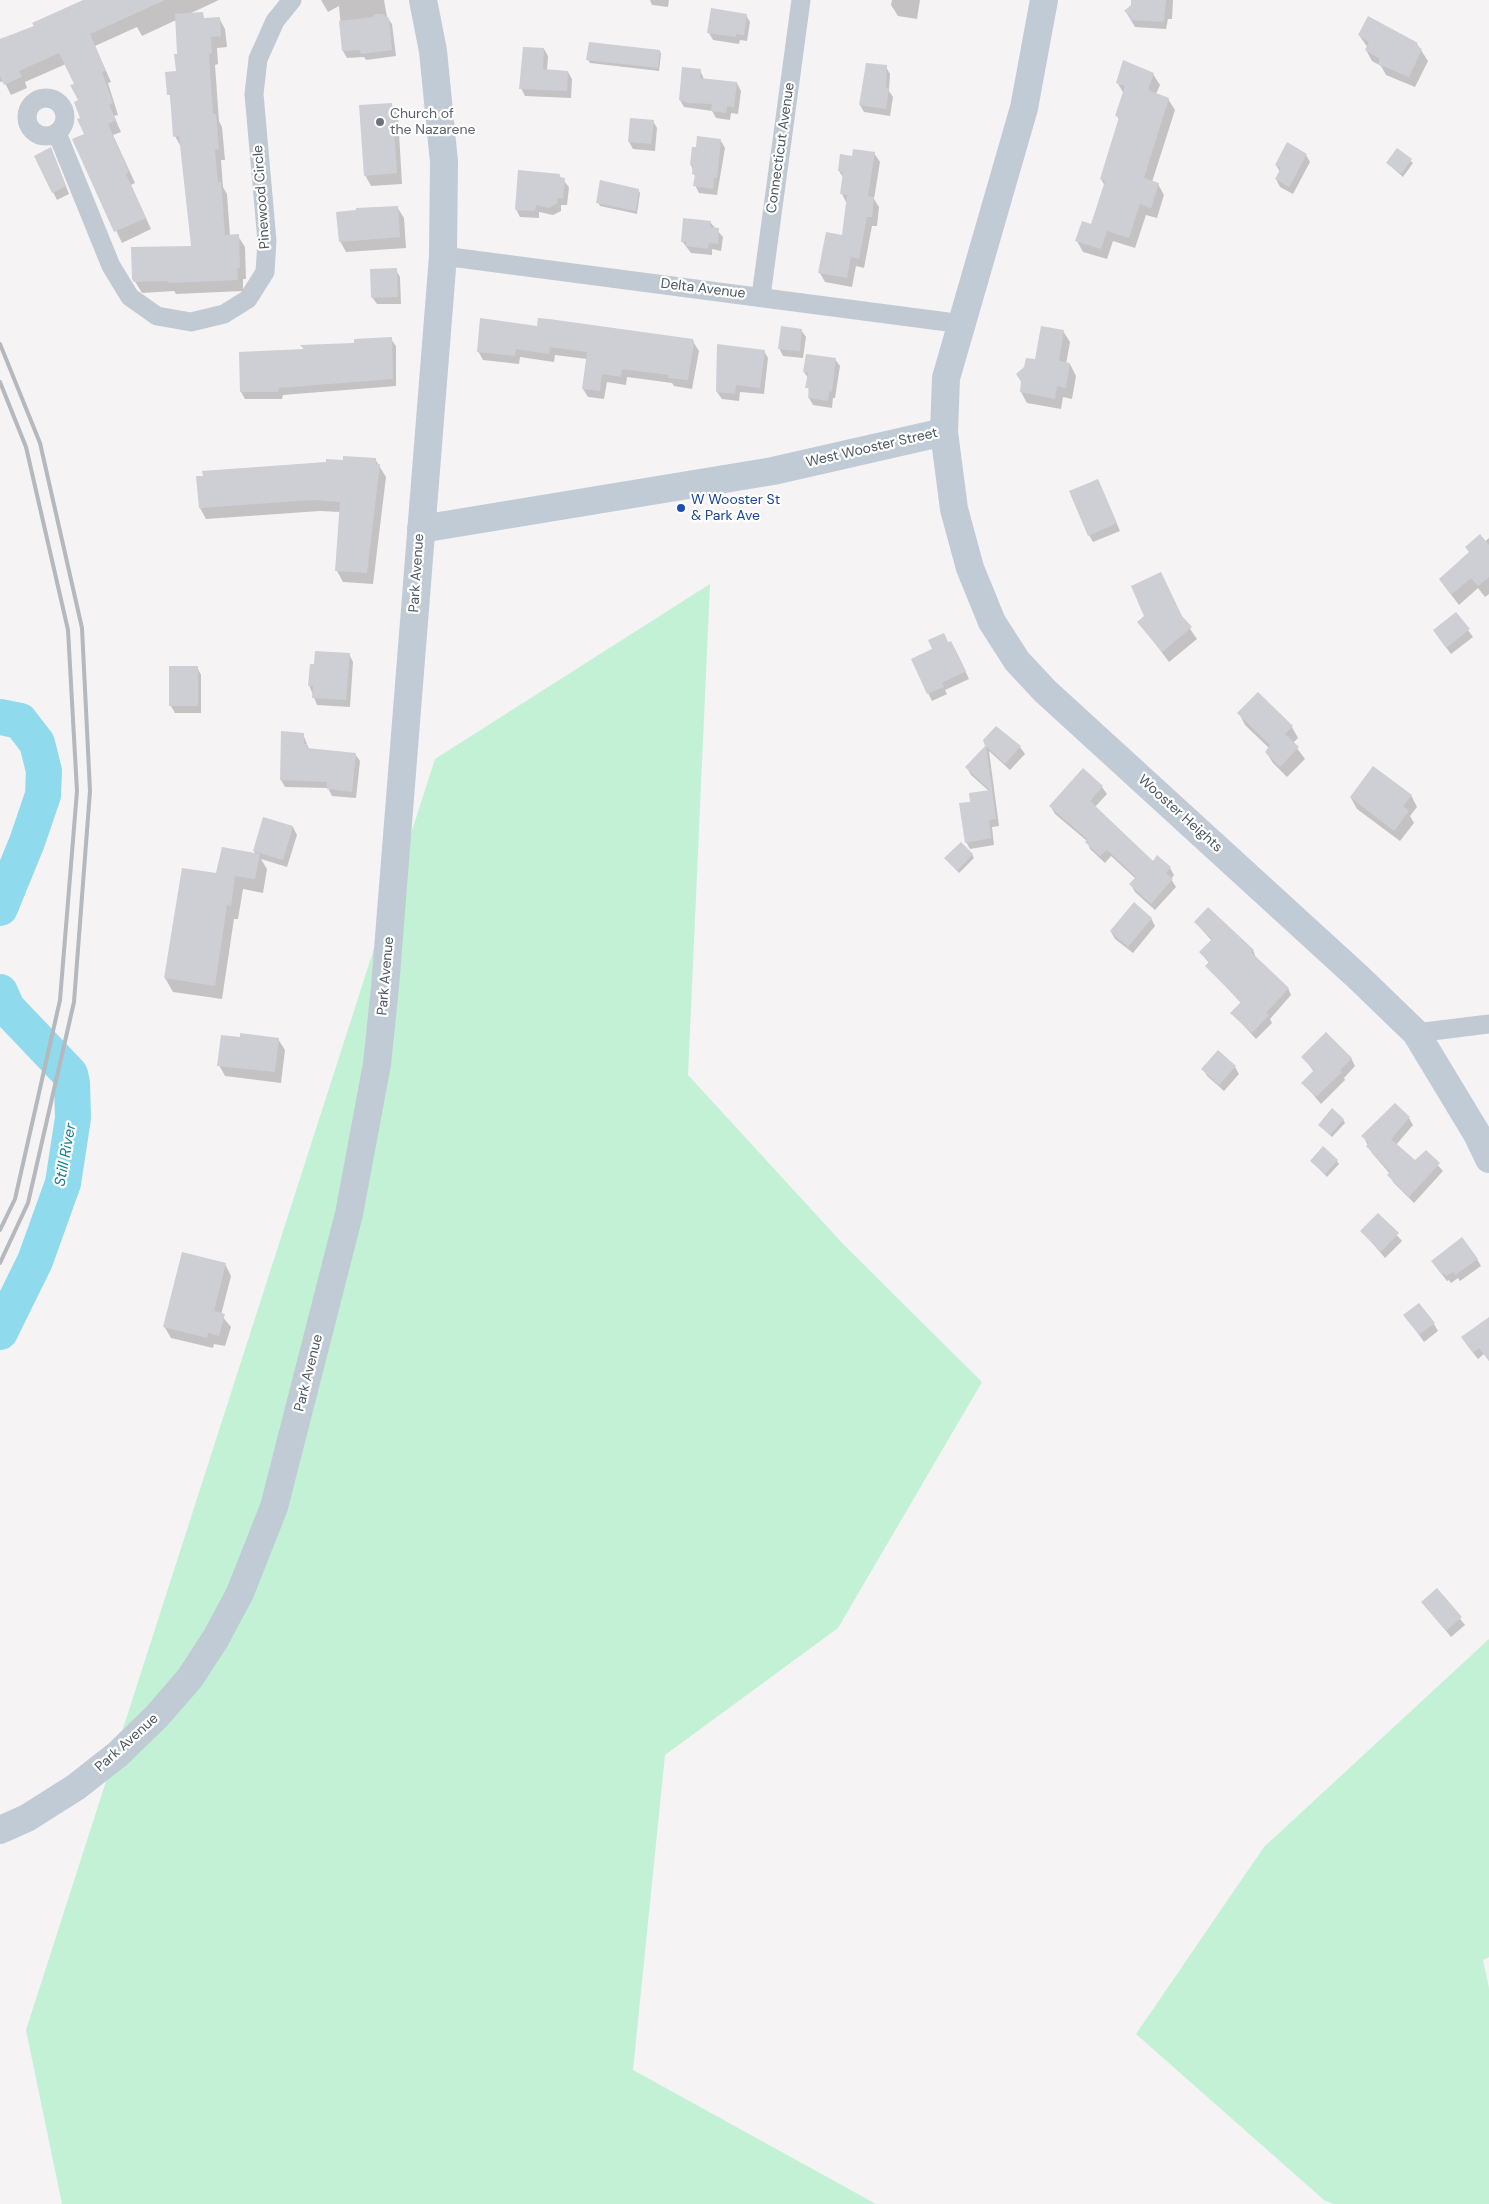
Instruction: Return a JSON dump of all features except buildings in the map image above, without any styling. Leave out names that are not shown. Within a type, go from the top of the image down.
[{"type":"main road","name":"Park Avenue","points":[[0,1830],[27,1818],[76,1787],[118,1754],[157,1716],[190,1678],[240,1593],[274,1507],[349,1214],[377,1064],[385,987],[443,256],[444,162],[432,51],[423,0]]},
{"type":"main road","name":"West Wooster Street","points":[[421,529],[772,471],[944,432],[946,378],[1024,108],[1044,0]]},
{"type":"main road","name":"Wooster Heights","points":[[944,432],[954,509],[970,568],[992,622],[1017,661],[1045,692],[1358,977],[1416,1033],[1477,1134],[1489,1159]]},
{"type":"street","name":"Pinewood Circle","points":[[56,133],[111,266],[130,297],[157,316],[191,322],[224,314],[248,299],[265,272],[267,241],[254,94],[258,59],[275,21],[292,0]]},
{"type":"street","name":"Connecticut Avenue","points":[[761,296],[800,0]]},
{"type":"street","name":"Delta Avenue","points":[[443,256],[761,296],[963,324]]},
{"type":"street","points":[[1416,1033],[1489,1024]]},
{"type":"green space","points":[[710,584],[688,1075],[844,1245],[982,1382],[838,1628],[665,1755],[633,2070],[876,2204],[62,2204],[26,2030],[435,759]]},
{"type":"green space","points":[[1489,1639],[1489,1957],[1483,1960],[1489,1988],[1489,2204],[1334,2204],[1324,2200],[1136,2034],[1264,1847]]},
{"type":"waterway","name":"Still River","points":[[0,717],[20,721],[37,743],[44,771],[43,795],[27,842],[0,908]]},
{"type":"waterway","name":"Still River","points":[[0,992],[7,1008],[70,1074],[73,1118],[63,1183],[35,1261],[0,1332]]},
{"type":"railway","points":[[0,344],[40,443],[82,628],[90,791],[74,1002],[28,1203],[0,1263]]},
{"type":"railway","points":[[0,382],[26,447],[68,630],[77,791],[60,1000],[15,1199],[0,1230]]},
{"type":"place","name":"Church of the Nazarene","points":[[380,122]]},
{"type":"place","name":"W Wooster St & Park Ave","points":[[681,508]]}]
